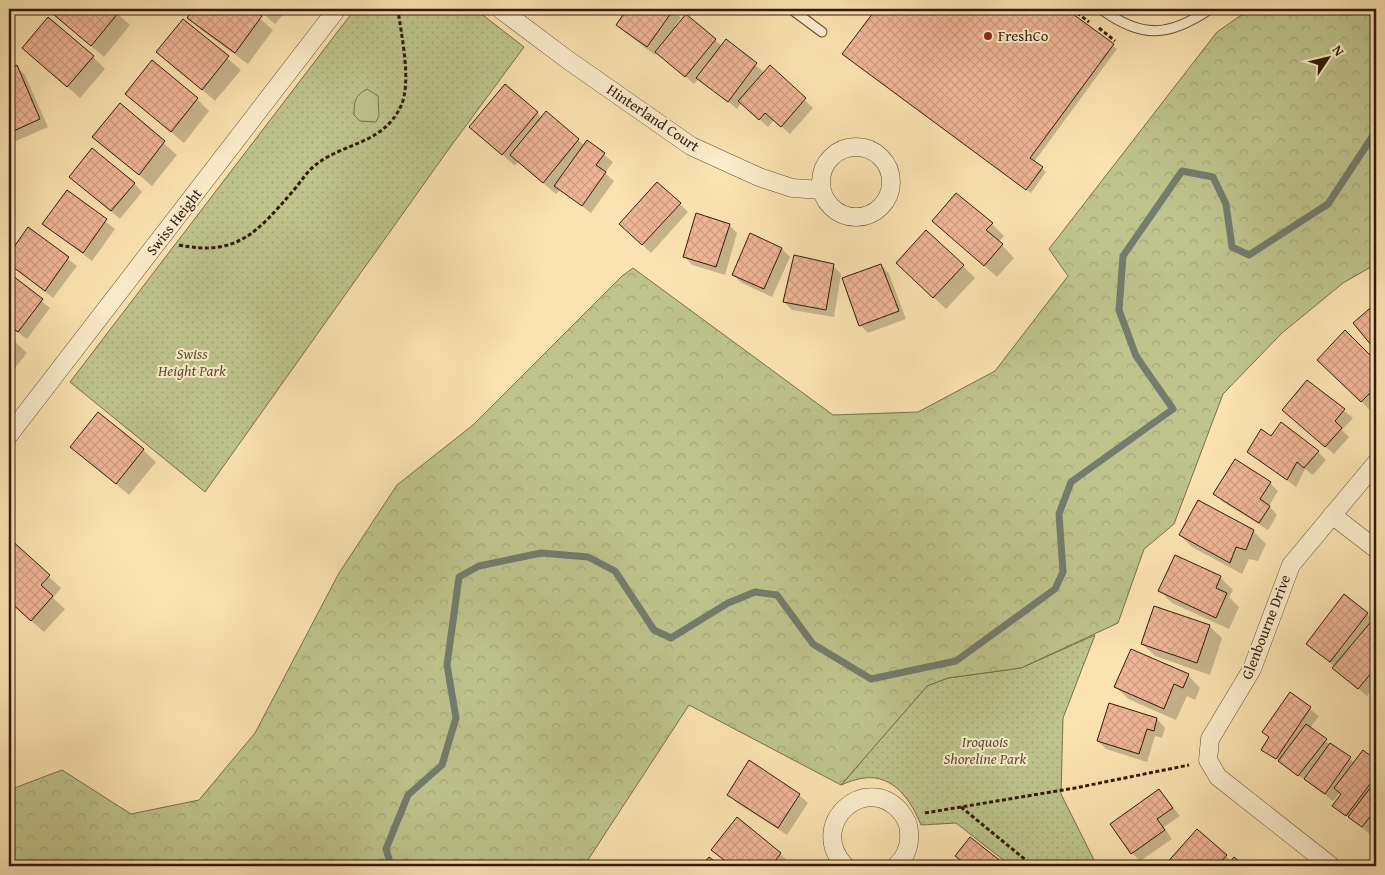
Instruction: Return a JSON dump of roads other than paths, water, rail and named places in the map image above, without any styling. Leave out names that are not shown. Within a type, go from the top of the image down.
[{"type":"street","name":"Swiss Height","points":[[9,435],[337,9]]},
{"type":"street","name":"Hinterland Court","points":[[500,9],[568,60],[691,146],[759,177],[792,188],[822,190]]},
{"type":"street","name":"Glenbourne Drive","points":[[1331,866],[1226,784],[1211,768],[1208,760],[1210,739],[1252,669],[1291,565],[1376,463]]},
{"type":"street","points":[[1332,515],[1376,550]]},
{"type":"street","points":[[845,866],[837,856],[832,845],[832,833],[835,821],[841,810],[862,798],[886,800],[896,807],[904,817],[909,828],[910,840],[907,852],[896,866]]},
{"type":"lane","points":[[791,9],[822,32]]},
{"type":"lane","points":[[1101,9],[1131,27],[1158,32],[1174,29],[1210,9]]},
{"type":"waterway","points":[[391,866],[386,849],[408,795],[442,765],[456,718],[447,665],[459,577],[479,566],[541,553],[588,557],[615,571],[654,630],[671,638],[728,603],[755,592],[777,595],[813,644],[871,679],[956,661],[1055,589],[1063,572],[1059,514],[1071,482],[1173,409],[1136,356],[1119,310],[1123,256],[1182,171],[1213,177],[1226,204],[1232,247],[1249,255],[1328,204],[1376,131]]},
{"type":"place","name":"FreshCo","points":[[988,36]]},
{"type":"park label","name":"Swiss Height Park","points":[[192,362]]},
{"type":"park label","name":"Iroquois Shoreline Park","points":[[985,750]]}]
